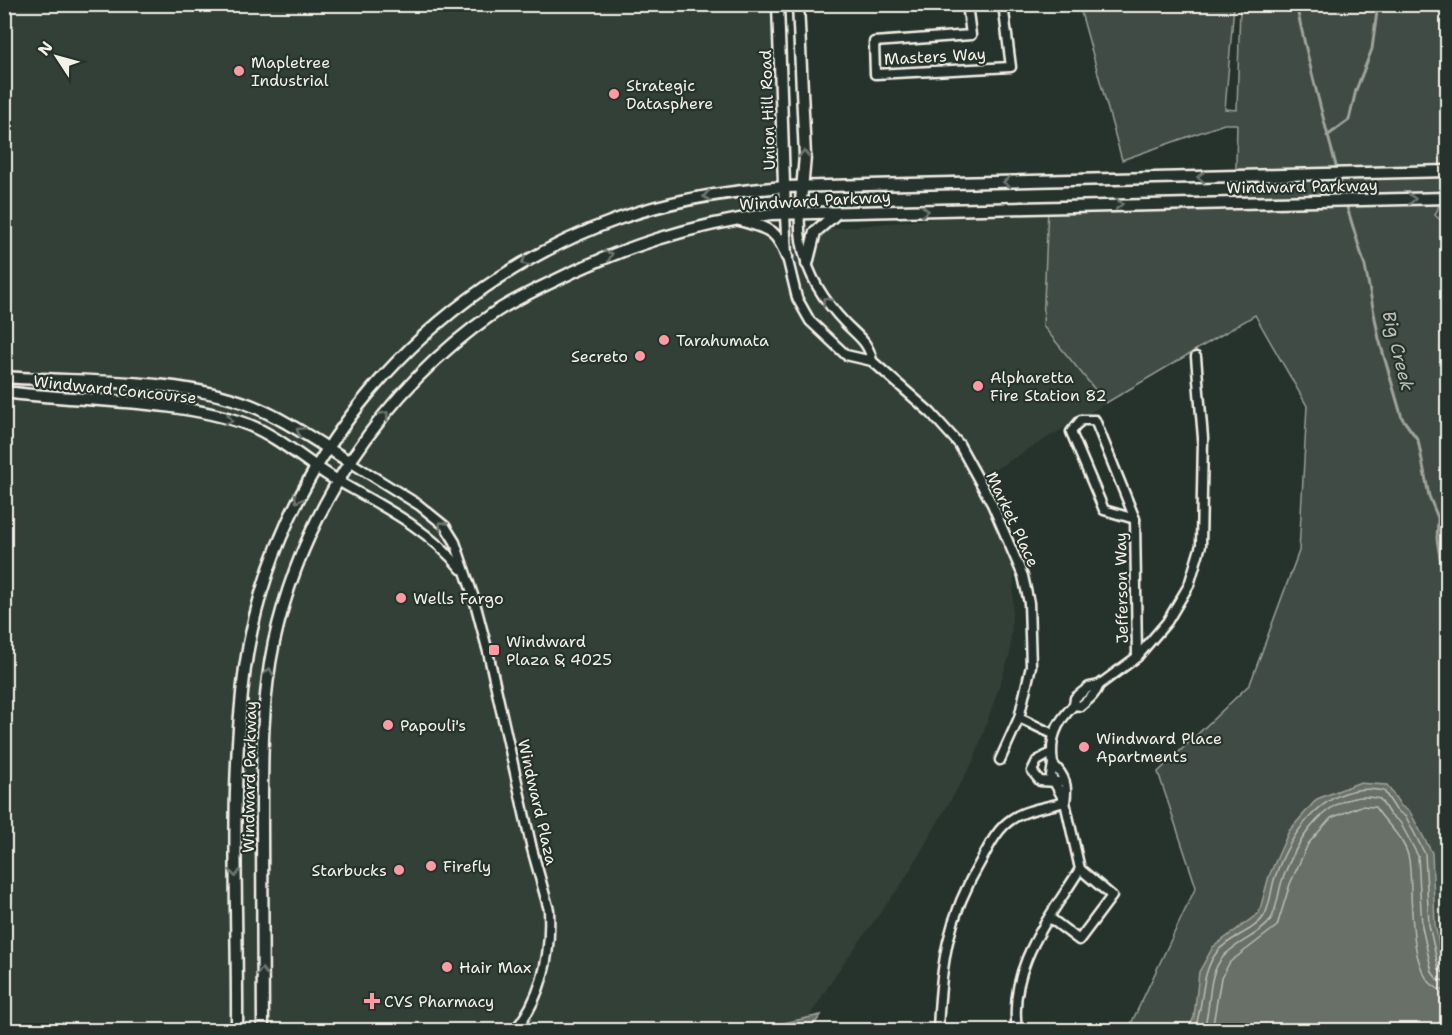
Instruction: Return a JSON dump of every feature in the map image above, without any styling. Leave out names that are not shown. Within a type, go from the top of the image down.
[{"type":"main road","name":"Union Hill Road","points":[[778,4],[785,214]]},
{"type":"main road","points":[[798,4],[804,146],[801,213]]},
{"type":"main road","points":[[778,27],[799,24]]},
{"type":"main road","name":"Windward Parkway","points":[[237,1030],[234,810],[245,666],[272,556],[283,528],[327,448],[386,372],[417,340],[466,301],[521,265],[594,228],[649,208],[708,196],[785,187],[1448,171]]},
{"type":"main road","name":"Windward Parkway","points":[[263,1030],[264,707],[274,641],[290,588],[310,534],[350,462],[403,393],[457,340],[496,312],[583,266],[623,250],[660,237],[737,218],[801,213],[1448,198]]},
{"type":"main road","points":[[807,264],[816,232],[838,212]]},
{"type":"main road","points":[[737,218],[773,232],[780,239],[787,258]]},
{"type":"main road","name":"Windward Concourse","points":[[4,377],[138,384],[213,394],[250,405],[280,419],[350,462]]},
{"type":"main road","name":"Windward Concourse","points":[[4,392],[173,408],[228,419],[251,426],[315,468]]},
{"type":"main road","name":"Windward Plaza","points":[[315,468],[338,481]]},
{"type":"street","name":"Masters Way","points":[[968,4],[971,35],[874,42],[875,74],[1011,67],[1003,4]]},
{"type":"street","name":"Market Place","points":[[801,213],[799,234],[807,264],[820,293],[867,343],[872,361]]},
{"type":"street","name":"Market Place","points":[[785,214],[787,258],[797,298],[810,321],[846,355],[872,361],[932,413],[959,444],[1010,543],[1025,585],[1032,638],[1031,666],[1018,718],[1000,760]]},
{"type":"street","points":[[1074,705],[1081,706],[1100,686],[1137,657],[1167,622],[1189,585],[1201,544],[1203,438],[1196,357]]},
{"type":"street","name":"Jefferson Way","points":[[1135,519],[1104,510],[1071,432],[1081,420],[1095,420],[1135,519],[1137,657]]},
{"type":"street","name":"Windward Plaza","points":[[350,462],[419,505],[445,526],[455,542],[467,576],[488,652],[532,849],[549,910],[548,961],[534,999],[515,1030]]},
{"type":"street","name":"Windward Plaza","points":[[338,481],[400,516],[427,535],[467,576]]},
{"type":"street","points":[[1050,918],[1079,940],[1112,896],[1080,869],[1065,802],[1051,776],[1053,734],[1062,716],[1074,705],[1075,698],[1083,691],[1089,687],[1100,686]]},
{"type":"street","points":[[1083,691],[1090,699]]},
{"type":"street","points":[[1018,718],[1053,734]]},
{"type":"street","points":[[1051,753],[1037,761],[1032,771],[1040,781],[1054,784],[1064,779]]},
{"type":"street","points":[[1053,764],[1068,788],[1065,802]]},
{"type":"street","points":[[938,1030],[942,966],[947,936],[957,907],[974,872],[996,835],[1014,817],[1065,802]]},
{"type":"street","points":[[1017,1030],[1015,999],[1025,958],[1080,869]]},
{"type":"shaded area","points":[[5,5],[773,5],[776,165],[770,235],[1048,207],[1044,326],[1106,403],[984,476],[1016,543],[1010,654],[974,760],[903,882],[840,968],[801,1030],[5,1030]]},
{"type":"shaded area","points":[[1079,5],[1234,5],[1225,109],[1237,110],[1240,5],[1447,5],[1446,147],[1444,176],[1435,215],[1448,227],[1447,1030],[1128,1030],[1196,887],[1158,772],[1250,684],[1299,551],[1307,406],[1255,315],[1106,403],[1043,326],[1048,207],[1235,206],[1237,124],[1224,124],[1122,160]]},
{"type":"water","points":[[1358,783],[1387,785],[1401,806],[1410,812],[1432,853],[1435,925],[1447,983],[1447,1030],[1188,1030],[1194,1017],[1199,972],[1213,947],[1259,913],[1269,876],[1289,831],[1317,799]]},
{"type":"water","points":[[821,1015],[810,1030],[751,1030]]},
{"type":"waterway","name":"Big Creek","points":[[1296,4],[1345,198]]},
{"type":"waterway","points":[[1327,136],[1349,120],[1356,90],[1372,49],[1378,4]]},
{"type":"waterway","name":"Big Creek","points":[[1346,204],[1365,266],[1379,339],[1402,418],[1418,440],[1429,496],[1438,518],[1437,539],[1443,576],[1448,705]]},
{"type":"place","name":"Mapletree Industrial","points":[[239,71]]},
{"type":"place","name":"Strategic Datasphere","points":[[614,94]]},
{"type":"place","name":"Tarahumata","points":[[664,340]]},
{"type":"place","name":"Secreto","points":[[640,356]]},
{"type":"place","name":"Alpharetta Fire Station 82","points":[[978,386]]},
{"type":"place","name":"Wells Fargo","points":[[401,598]]},
{"type":"place","name":"Windward Plaza & 4025","points":[[494,650]]},
{"type":"place","name":"Papouli's","points":[[388,725]]},
{"type":"place","name":"Windward Place Apartments","points":[[1084,747]]},
{"type":"place","name":"Firefly","points":[[431,866]]},
{"type":"place","name":"Starbucks","points":[[399,870]]},
{"type":"place","name":"Hair Max","points":[[447,967]]},
{"type":"place","name":"CVS Pharmacy","points":[[372,1001]]}]
